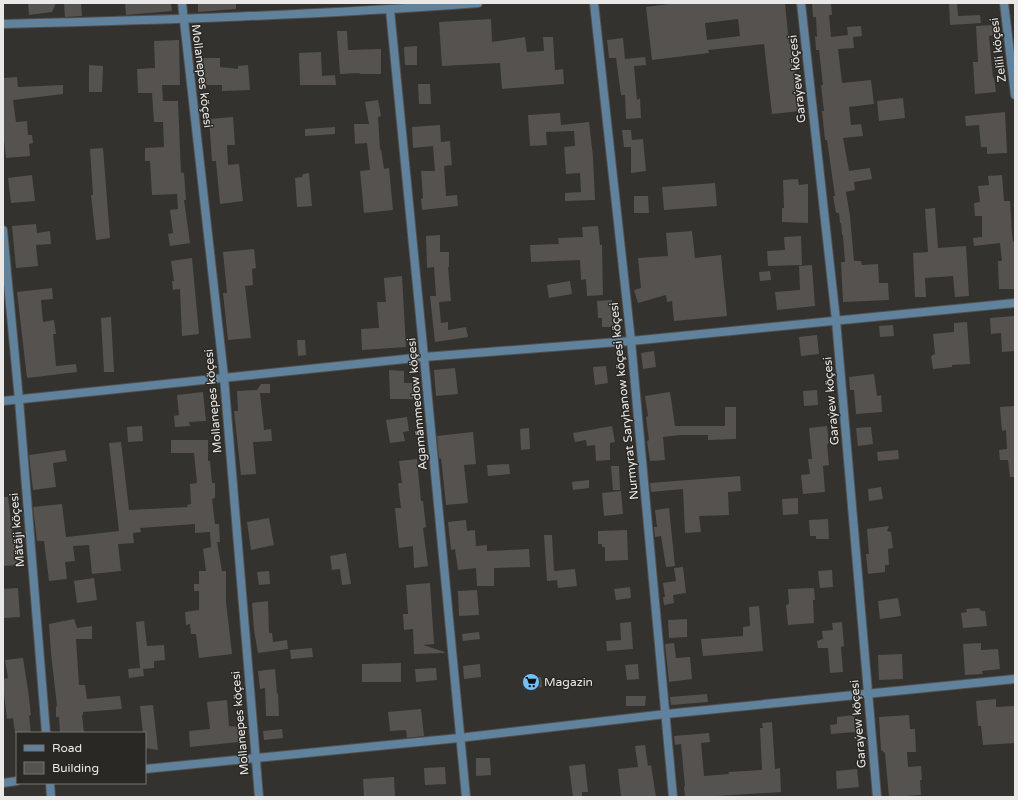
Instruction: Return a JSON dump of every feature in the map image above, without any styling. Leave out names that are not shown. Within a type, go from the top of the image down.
[{"type":"street","name":"Mollanepes köçesi","points":[[182,3],[224,377],[259,797]]},
{"type":"street","points":[[3,24],[183,19],[390,10],[478,3]]},
{"type":"street","name":"Nurmyrat Saryhanow köçesi köçesi","points":[[594,3],[631,341],[673,797]]},
{"type":"street","name":"Garaýew köçesi","points":[[801,3],[836,320],[877,797]]},
{"type":"street","name":"Zelili köçesi","points":[[1004,3],[1015,95]]},
{"type":"street","name":"Agamämmedow köçesi","points":[[390,10],[459,738],[466,797]]},
{"type":"street","name":"Mätäji köçesi","points":[[3,230],[19,400],[46,732]]},
{"type":"street","points":[[3,401],[424,357],[631,341],[1015,303]]},
{"type":"street","points":[[146,769],[459,738],[666,714],[868,695],[1015,679]]},
{"type":"street","points":[[3,783],[16,781]]},
{"type":"street","points":[[50,784],[51,797]]},
{"type":"building","points":[[28,3],[56,3],[52,12],[29,15]]},
{"type":"building","points":[[64,3],[81,3],[82,16],[65,17]]},
{"type":"building","points":[[125,3],[171,3],[172,11],[126,15]]},
{"type":"building","points":[[198,3],[236,3],[236,9],[198,12]]},
{"type":"building","points":[[677,3],[785,3],[789,44],[792,43],[800,111],[772,114],[764,44],[708,50],[709,53],[652,60],[646,7]],"holes":[[[738,19],[740,36],[707,40],[705,23]]]},
{"type":"building","points":[[812,3],[831,3],[832,15],[829,15],[831,37],[848,35],[847,27],[861,26],[862,36],[853,37],[854,48],[838,49],[842,83],[871,80],[874,104],[849,107],[851,125],[861,124],[863,136],[843,138],[849,171],[870,168],[872,179],[854,182],[855,190],[846,192],[850,216],[854,261],[861,261],[862,265],[878,264],[879,283],[888,283],[889,300],[843,302],[841,262],[845,262],[843,235],[839,213],[836,213],[827,140],[825,140],[821,85],[823,85],[819,50],[816,50],[816,17],[813,17]]},
{"type":"building","points":[[949,3],[957,3],[958,16],[980,15],[981,23],[950,25]]},
{"type":"building","points":[[491,19],[492,42],[525,37],[527,52],[544,51],[543,37],[553,37],[555,70],[563,69],[564,84],[502,89],[500,63],[442,66],[439,22]]},
{"type":"building","points":[[994,25],[995,35],[989,36],[993,78],[994,77],[996,92],[975,94],[973,62],[978,62],[976,26]]},
{"type":"building","points":[[337,31],[347,31],[348,50],[381,49],[381,74],[340,74]]},
{"type":"building","points":[[623,38],[625,59],[645,57],[646,65],[634,66],[637,100],[640,98],[641,118],[626,119],[625,95],[621,95],[616,58],[609,58],[607,40]]},
{"type":"building","points":[[179,40],[180,85],[162,85],[163,101],[178,101],[181,173],[184,173],[186,200],[184,200],[190,243],[170,246],[168,234],[173,233],[170,210],[178,209],[177,194],[152,195],[150,161],[145,161],[145,148],[164,147],[163,122],[154,122],[152,93],[138,93],[137,69],[155,68],[154,41]]},
{"type":"building","points":[[417,46],[417,65],[405,65],[404,47]]},
{"type":"building","points":[[321,52],[322,76],[335,75],[336,85],[300,85],[299,53]]},
{"type":"building","points":[[197,58],[220,58],[220,67],[238,69],[238,66],[248,65],[250,90],[222,91],[222,85],[201,85],[201,69],[197,68]]},
{"type":"building","points":[[89,65],[103,66],[102,92],[89,92]]},
{"type":"building","points":[[17,77],[18,87],[63,85],[63,94],[13,100],[16,122],[27,121],[28,135],[32,135],[33,143],[29,144],[30,156],[6,158],[3,132],[3,78]]},
{"type":"building","points":[[418,84],[430,84],[431,104],[419,104]]},
{"type":"building","points":[[903,98],[905,118],[879,121],[877,101]]},
{"type":"building","points":[[378,100],[381,116],[378,117],[380,150],[381,149],[384,169],[389,168],[393,210],[364,213],[360,171],[370,170],[367,143],[355,144],[354,124],[369,124],[365,102]]},
{"type":"building","points":[[1005,112],[1007,153],[987,154],[987,147],[981,147],[979,125],[966,126],[965,116]]},
{"type":"building","points":[[560,113],[561,125],[589,122],[593,157],[595,200],[565,201],[565,193],[581,192],[580,173],[566,174],[564,147],[575,146],[574,131],[546,132],[547,145],[530,146],[528,115]]},
{"type":"building","points":[[233,117],[235,145],[227,145],[228,165],[239,164],[243,201],[220,204],[216,161],[212,161],[209,119]]},
{"type":"building","points":[[440,125],[441,142],[450,141],[452,165],[444,166],[446,196],[457,195],[458,206],[422,210],[421,199],[423,198],[421,171],[435,171],[433,146],[413,148],[412,127]]},
{"type":"building","points":[[335,127],[335,134],[305,136],[305,129]]},
{"type":"building","points":[[622,130],[631,130],[632,140],[643,139],[646,171],[631,173],[631,147],[624,147]]},
{"type":"building","points":[[103,148],[110,238],[96,240],[91,195],[93,195],[90,149]]},
{"type":"building","points":[[309,173],[312,206],[297,207],[295,178],[302,177],[303,174]]},
{"type":"building","points":[[32,175],[35,201],[11,203],[8,178]]},
{"type":"building","points":[[1002,175],[1004,201],[1010,201],[1013,242],[1015,241],[1015,289],[999,289],[998,261],[1002,261],[1000,243],[974,246],[973,238],[982,237],[982,216],[975,216],[974,203],[980,202],[978,186],[989,185],[988,176]]},
{"type":"building","points":[[798,179],[799,185],[808,184],[808,223],[782,222],[782,208],[784,208],[783,180]]},
{"type":"building","points":[[715,183],[717,206],[664,210],[662,187]]},
{"type":"building","points":[[634,196],[648,196],[649,213],[634,213]]},
{"type":"building","points":[[935,208],[938,248],[966,246],[969,296],[955,297],[953,276],[925,278],[926,297],[915,297],[913,253],[928,252],[925,209]]},
{"type":"building","points":[[36,224],[37,233],[50,231],[51,244],[36,245],[38,266],[16,268],[12,226]]},
{"type":"building","points":[[598,226],[600,245],[602,245],[603,295],[587,296],[586,279],[581,280],[580,260],[531,262],[530,245],[559,244],[558,238],[583,237],[582,227]]},
{"type":"building","points":[[692,231],[695,258],[721,255],[727,316],[674,321],[672,301],[667,302],[666,295],[638,303],[634,290],[641,288],[638,258],[668,256],[666,233]]},
{"type":"building","points":[[440,235],[440,252],[449,252],[448,267],[451,301],[439,302],[441,323],[448,322],[448,330],[466,327],[468,337],[435,342],[430,296],[436,296],[434,267],[427,268],[426,236]]},
{"type":"building","points":[[801,236],[802,265],[768,266],[767,251],[785,250],[784,237]]},
{"type":"building","points":[[254,249],[256,268],[252,269],[253,285],[245,286],[251,338],[228,340],[223,293],[227,293],[223,252]]},
{"type":"building","points":[[192,258],[199,334],[182,336],[180,289],[173,290],[172,281],[174,281],[171,261]]},
{"type":"building","points":[[812,265],[815,306],[777,310],[775,292],[800,290],[799,266]]},
{"type":"building","points":[[770,271],[771,280],[760,281],[759,272]]},
{"type":"building","points":[[402,276],[406,347],[362,350],[361,329],[379,328],[377,302],[386,302],[384,278]]},
{"type":"building","points":[[570,281],[572,294],[549,298],[547,285]]},
{"type":"building","points":[[52,288],[53,299],[41,300],[43,322],[54,320],[56,334],[53,334],[56,366],[76,364],[77,372],[27,378],[17,292]]},
{"type":"building","points":[[612,300],[613,327],[602,327],[602,318],[598,318],[597,301]]},
{"type":"building","points":[[1014,316],[1015,351],[1002,352],[1001,333],[991,334],[990,318]]},
{"type":"building","points":[[111,317],[114,372],[104,372],[101,318]]},
{"type":"building","points":[[967,322],[970,364],[952,365],[952,367],[933,369],[931,356],[935,354],[933,334],[954,332],[954,323]]},
{"type":"building","points":[[893,325],[894,336],[880,337],[879,326]]},
{"type":"building","points":[[817,335],[819,354],[801,356],[799,337]]},
{"type":"building","points":[[297,340],[305,340],[306,355],[298,356]]},
{"type":"building","points":[[654,351],[656,367],[643,369],[641,353]]},
{"type":"building","points":[[606,366],[608,383],[595,385],[593,367]]},
{"type":"building","points":[[455,368],[458,394],[436,396],[434,370]]},
{"type":"building","points":[[389,370],[404,371],[404,383],[413,383],[414,399],[390,399]]},
{"type":"building","points":[[874,374],[877,396],[881,395],[882,412],[856,414],[854,390],[850,390],[849,377]]},
{"type":"building","points":[[261,384],[270,384],[270,393],[260,393],[264,430],[271,429],[272,441],[253,442],[256,474],[241,475],[234,411],[238,411],[237,391],[257,390]]},
{"type":"building","points":[[817,390],[818,405],[804,406],[803,391]]},
{"type":"building","points":[[203,392],[206,421],[189,422],[190,426],[175,427],[174,416],[179,415],[177,395]]},
{"type":"building","points":[[670,392],[675,426],[725,426],[725,407],[736,407],[736,439],[708,440],[708,435],[680,435],[663,437],[665,460],[650,461],[647,441],[649,440],[646,417],[648,416],[645,396]]},
{"type":"building","points":[[1015,406],[1015,477],[1010,477],[1008,460],[1000,460],[999,450],[1007,449],[1006,430],[1002,431],[1000,407]]},
{"type":"building","points":[[407,417],[409,431],[403,432],[405,441],[390,443],[386,420]]},
{"type":"building","points":[[142,426],[143,441],[128,442],[127,427]]},
{"type":"building","points":[[612,426],[615,442],[610,443],[610,460],[596,461],[595,445],[587,446],[586,440],[575,442],[573,433]]},
{"type":"building","points":[[827,426],[829,465],[823,466],[825,492],[803,494],[801,475],[810,474],[808,459],[812,459],[809,428]]},
{"type":"building","points":[[871,427],[873,444],[858,446],[856,428]]},
{"type":"building","points":[[529,428],[530,449],[521,450],[520,429]]},
{"type":"building","points":[[473,432],[476,464],[464,465],[468,503],[446,505],[437,436]]},
{"type":"building","points":[[171,440],[208,440],[208,461],[210,461],[212,483],[215,483],[215,498],[212,499],[215,524],[219,524],[220,542],[217,542],[222,571],[226,571],[226,602],[232,654],[199,658],[196,634],[191,634],[190,624],[186,625],[185,612],[199,610],[199,591],[194,591],[194,584],[199,584],[199,571],[206,571],[203,549],[211,547],[210,532],[195,533],[195,524],[140,528],[141,532],[133,533],[134,543],[118,544],[121,571],[92,574],[89,545],[73,546],[75,561],[65,562],[67,579],[49,581],[44,541],[37,541],[33,507],[62,504],[66,537],[119,531],[109,443],[121,442],[129,510],[188,507],[187,505],[191,504],[190,484],[197,483],[194,453],[171,453]]},
{"type":"building","points":[[65,450],[67,461],[53,463],[56,487],[33,490],[29,455]]},
{"type":"building","points":[[898,450],[899,459],[878,461],[877,452]]},
{"type":"building","points":[[417,459],[421,501],[423,501],[426,527],[423,528],[428,566],[414,568],[413,546],[399,548],[395,508],[401,508],[398,483],[402,483],[399,461]]},
{"type":"building","points":[[509,464],[510,474],[488,476],[487,465]]},
{"type":"building","points":[[611,466],[619,466],[620,490],[613,490]]},
{"type":"building","points":[[740,476],[741,491],[728,492],[729,515],[699,516],[701,532],[685,533],[683,489],[651,492],[650,483]]},
{"type":"building","points":[[589,480],[589,488],[573,490],[572,482]]},
{"type":"building","points":[[881,487],[883,499],[869,501],[868,489]]},
{"type":"building","points":[[621,491],[623,514],[604,516],[602,493]]},
{"type":"building","points":[[3,497],[8,497],[14,544],[16,544],[17,565],[3,566]]},
{"type":"building","points":[[798,498],[798,514],[783,515],[782,499]]},
{"type":"building","points":[[669,508],[675,566],[666,567],[661,536],[655,537],[654,527],[657,527],[655,510]]},
{"type":"building","points":[[269,518],[274,545],[251,550],[247,522]]},
{"type":"building","points":[[828,519],[829,539],[816,539],[816,536],[810,536],[809,520]]},
{"type":"building","points":[[466,520],[467,531],[475,530],[476,546],[487,545],[487,551],[529,549],[530,567],[494,568],[494,586],[477,586],[476,568],[458,570],[455,549],[451,550],[448,522]]},
{"type":"building","points":[[889,526],[887,531],[891,532],[893,548],[888,549],[889,565],[885,565],[885,572],[868,574],[866,554],[869,554],[867,529]]},
{"type":"building","points":[[627,530],[628,560],[605,561],[605,547],[602,547],[602,544],[598,544],[598,531]]},
{"type":"building","points":[[544,535],[552,535],[554,571],[575,569],[577,586],[558,588],[557,580],[547,581]]},
{"type":"building","points":[[346,553],[351,584],[342,585],[340,569],[332,570],[330,556]]},
{"type":"building","points":[[683,567],[686,593],[673,595],[674,603],[664,605],[663,597],[665,597],[663,583],[676,581],[674,568]]},
{"type":"building","points":[[832,570],[833,587],[820,588],[818,571]]},
{"type":"building","points":[[269,571],[270,584],[259,585],[257,572]]},
{"type":"building","points":[[94,578],[97,600],[77,603],[74,581]]},
{"type":"building","points":[[430,583],[434,644],[423,645],[445,652],[414,654],[413,629],[404,630],[403,614],[408,614],[406,585]]},
{"type":"building","points":[[630,587],[631,598],[616,600],[614,589]]},
{"type":"building","points":[[18,588],[20,617],[3,618],[3,589]]},
{"type":"building","points":[[814,588],[814,623],[788,625],[786,605],[789,604],[788,589]]},
{"type":"building","points":[[477,590],[479,615],[459,616],[458,591]]},
{"type":"building","points":[[898,598],[901,616],[880,619],[878,601]]},
{"type":"building","points":[[268,601],[269,633],[272,633],[273,642],[287,640],[288,649],[258,653],[254,630],[252,603]]},
{"type":"building","points":[[759,606],[763,651],[703,656],[701,639],[743,636],[743,627],[750,626],[749,607]]},
{"type":"building","points":[[979,608],[981,611],[985,611],[987,626],[963,628],[961,613],[967,612],[966,609]]},
{"type":"building","points":[[74,619],[77,628],[92,626],[92,639],[76,639],[79,685],[85,685],[87,699],[120,696],[122,709],[83,712],[84,732],[60,732],[59,717],[56,717],[57,706],[49,624]]},
{"type":"building","points":[[687,619],[687,637],[669,638],[668,620]]},
{"type":"building","points":[[144,621],[147,646],[164,645],[165,660],[154,661],[154,668],[143,669],[144,676],[129,678],[128,669],[140,668],[136,622]]},
{"type":"building","points":[[631,622],[633,649],[607,651],[606,641],[621,640],[620,623]]},
{"type":"building","points":[[842,622],[844,646],[841,647],[843,672],[830,673],[828,648],[818,648],[817,641],[823,639],[822,631],[833,630],[832,623]]},
{"type":"building","points":[[479,632],[480,639],[463,641],[462,634]]},
{"type":"building","points":[[674,643],[676,658],[690,657],[692,679],[669,682],[665,644]]},
{"type":"building","points":[[981,643],[981,650],[998,649],[1000,669],[982,671],[983,674],[965,675],[963,644]]},
{"type":"building","points":[[312,648],[313,657],[291,659],[290,650]]},
{"type":"building","points":[[902,654],[903,679],[879,680],[878,655]]},
{"type":"building","points":[[23,658],[31,715],[29,716],[31,732],[15,733],[13,718],[7,719],[3,694],[3,679],[8,678],[5,660]]},
{"type":"building","points":[[401,663],[401,682],[362,682],[362,664]]},
{"type":"building","points":[[480,664],[481,677],[464,679],[463,666]]},
{"type":"building","points":[[638,664],[639,679],[627,680],[625,665]]},
{"type":"building","points":[[436,668],[437,680],[416,682],[415,669]]},
{"type":"building","points":[[275,669],[279,716],[266,716],[265,688],[260,689],[258,671]]},
{"type":"building","points":[[541,677],[542,687],[524,689],[523,678]]},
{"type":"building","points":[[707,694],[708,702],[671,705],[670,697]]},
{"type":"building","points":[[626,696],[646,696],[645,706],[626,706]]},
{"type":"building","points":[[996,699],[996,707],[1015,706],[1015,743],[983,745],[981,726],[978,726],[976,701]]},
{"type":"building","points":[[227,700],[229,726],[238,727],[239,742],[190,747],[189,731],[210,729],[207,702]]},
{"type":"building","points":[[153,705],[158,750],[146,748],[146,732],[143,732],[140,706]]},
{"type":"building","points":[[421,709],[424,736],[407,738],[406,730],[390,731],[388,712]]},
{"type":"building","points":[[854,715],[855,732],[831,734],[830,725],[837,724],[837,717]]},
{"type":"building","points":[[909,715],[910,729],[915,729],[916,752],[907,752],[908,767],[921,766],[921,795],[889,797],[885,753],[881,750],[879,717]]},
{"type":"building","points":[[772,722],[775,769],[780,768],[781,792],[717,797],[685,797],[681,744],[675,745],[674,736],[709,733],[710,742],[701,743],[704,776],[729,774],[728,772],[762,770],[760,728],[763,728],[762,723]]},
{"type":"building","points":[[282,729],[283,738],[264,740],[263,731]]},
{"type":"building","points":[[645,745],[648,766],[651,765],[656,797],[621,797],[618,769],[638,767],[635,746]]},
{"type":"building","points":[[476,758],[490,758],[491,775],[476,776]]},
{"type":"building","points":[[585,764],[588,792],[582,792],[582,797],[573,797],[569,766]]},
{"type":"building","points":[[445,767],[446,784],[425,785],[424,768]]},
{"type":"building","points":[[857,769],[859,787],[837,789],[836,771]]},
{"type":"building","points":[[394,777],[395,796],[364,797],[363,779]]},
{"type":"place","name":"Magazin","points":[[531,682]]}]
